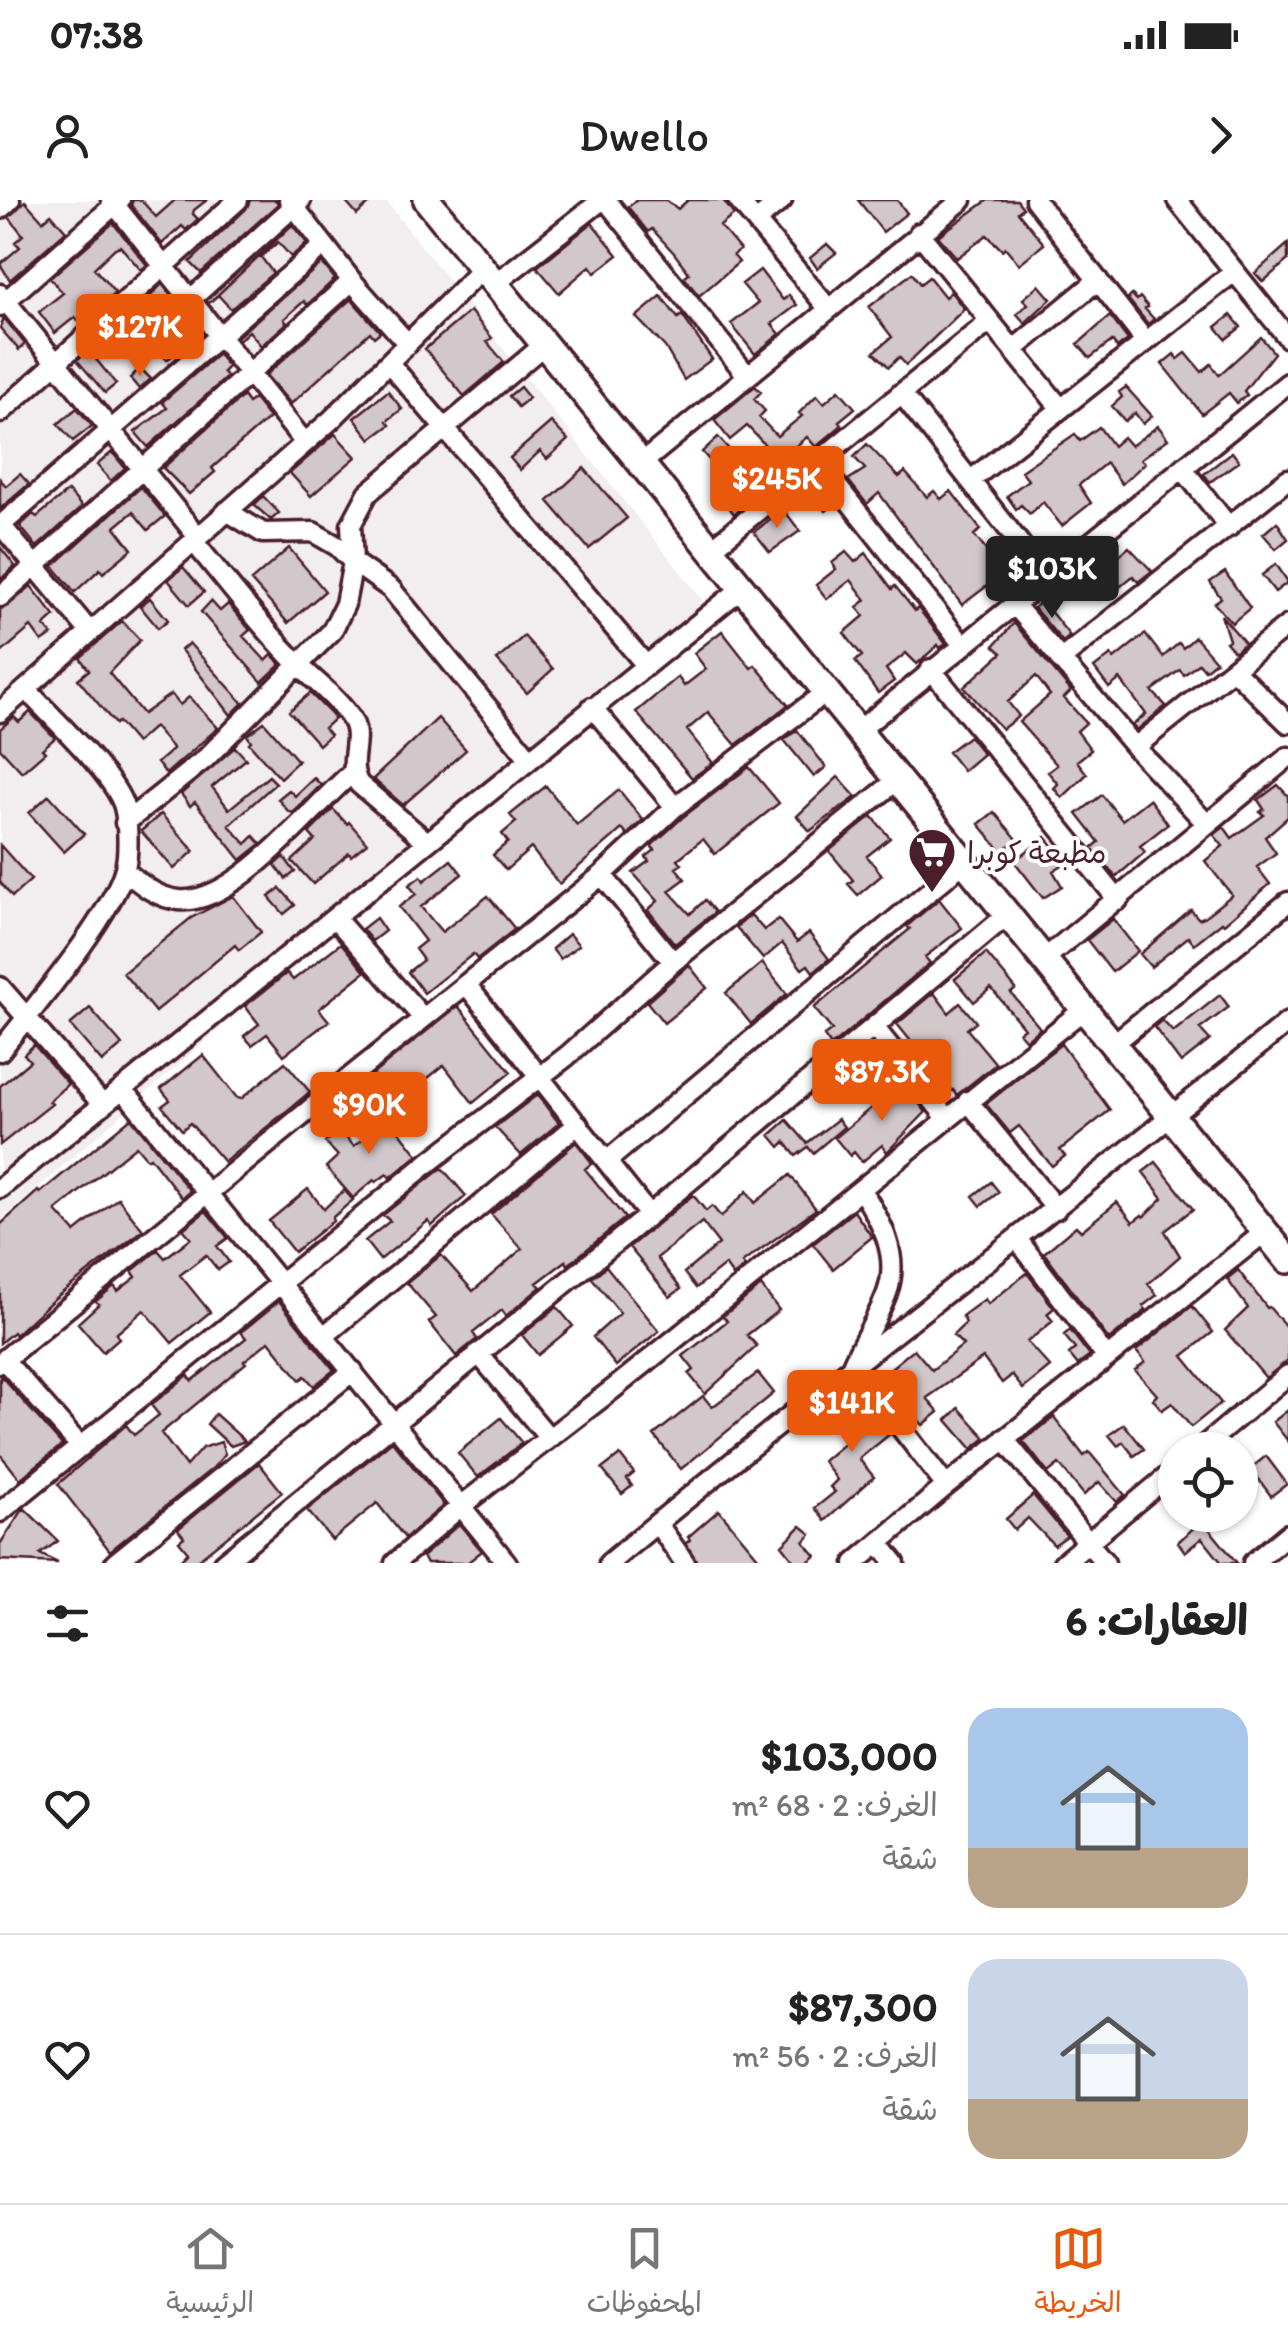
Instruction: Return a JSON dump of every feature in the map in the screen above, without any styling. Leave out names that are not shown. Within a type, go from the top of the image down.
[{"type":"highway","points":[[428,200],[1288,1260]]},
{"type":"street","points":[[0,209],[10,200]]},
{"type":"street","points":[[0,413],[238,200]]},
{"type":"street","points":[[0,712],[305,443],[408,344],[490,275],[604,200],[746,374]]},
{"type":"street","points":[[738,200],[828,308]]},
{"type":"street","points":[[756,221],[782,200]]},
{"type":"street","points":[[642,462],[962,200]]},
{"type":"street","points":[[1035,200],[1146,342]]},
{"type":"street","points":[[1177,200],[1288,338]]},
{"type":"street","points":[[305,443],[115,202],[2,300],[57,362],[300,666],[353,720],[356,737],[352,773],[359,784],[427,842]]},
{"type":"street","points":[[191,299],[295,202],[324,246],[408,344]]},
{"type":"street","points":[[919,233],[1061,409]]},
{"type":"street","points":[[90,632],[0,525],[324,246]]},
{"type":"street","points":[[971,480],[1234,272]]},
{"type":"street","points":[[1013,350],[1098,280]]},
{"type":"street","points":[[0,597],[352,281]]},
{"type":"street","points":[[711,548],[989,322]]},
{"type":"street","points":[[125,823],[206,758],[332,631],[345,604],[353,562],[352,525],[368,492],[545,344]]},
{"type":"street","points":[[390,364],[645,664]]},
{"type":"street","points":[[858,731],[1288,383]]},
{"type":"street","points":[[901,393],[1047,578]]},
{"type":"street","points":[[818,462],[963,645]]},
{"type":"street","points":[[1183,469],[1229,527]]},
{"type":"street","points":[[1060,660],[1288,479]]},
{"type":"street","points":[[227,511],[264,534],[313,532],[391,589],[528,758]]},
{"type":"street","points":[[0,1188],[742,588]]},
{"type":"street","points":[[1014,604],[1135,747],[1207,824]]},
{"type":"street","points":[[1135,747],[1288,625]]},
{"type":"street","points":[[931,670],[1118,900]]},
{"type":"street","points":[[1234,670],[1288,723]]},
{"type":"street","points":[[0,1052],[93,927],[124,870],[124,806],[102,772],[26,689]]},
{"type":"street","points":[[81,1447],[2,1362],[602,876],[675,807],[826,692]]},
{"type":"street","points":[[592,708],[675,807]]},
{"type":"street","points":[[1042,960],[1288,756]]},
{"type":"street","points":[[124,870],[152,892],[180,901],[205,896],[250,870],[280,846],[323,797],[352,773]]},
{"type":"street","points":[[0,1512],[540,1077],[673,962],[896,780]]},
{"type":"street","points":[[607,1162],[963,863]]},
{"type":"street","points":[[602,876],[673,962]]},
{"type":"street","points":[[1112,1044],[1288,902]]},
{"type":"street","points":[[223,1563],[649,1215],[1006,916]]},
{"type":"street","points":[[335,918],[423,1018]]},
{"type":"street","points":[[466,984],[649,1215]]},
{"type":"street","points":[[0,987],[103,1105]]},
{"type":"street","points":[[395,1563],[461,1506],[1083,1010]]},
{"type":"street","points":[[874,1027],[947,1118]]},
{"type":"street","points":[[610,1563],[852,1366],[1284,1033]]},
{"type":"street","points":[[123,1089],[507,1563]]},
{"type":"street","points":[[968,1101],[1056,1209]]},
{"type":"street","points":[[324,1336],[578,1124]]},
{"type":"street","points":[[852,1366],[888,1292],[891,1251],[882,1222],[860,1189]]},
{"type":"street","points":[[855,1563],[1265,1232]]},
{"type":"street","points":[[1018,1240],[1107,1358]]},
{"type":"street","points":[[478,1353],[548,1438]]},
{"type":"street","points":[[852,1366],[946,1486]]},
{"type":"street","points":[[115,1563],[353,1371]]},
{"type":"street","points":[[1221,1432],[1288,1376]]},
{"type":"street","points":[[1004,1439],[1105,1563]]},
{"type":"street","points":[[1063,1563],[1158,1484]]},
{"type":"street","points":[[657,1523],[686,1563]]},
{"type":"street","points":[[1253,1563],[1288,1534]]},
{"type":"street","points":[[879,1543],[895,1563]]},
{"type":"shaded area","points":[[0,200],[385,200],[705,603],[0,1221]]},
{"type":"building","points":[[133,200],[141,200],[156,217],[175,200],[207,200],[194,210],[198,219],[186,230],[182,226],[162,244],[131,205]]},
{"type":"building","points":[[250,200],[276,200],[278,204],[201,273],[190,262],[246,209]]},
{"type":"building","points":[[344,200],[373,200],[357,215]]},
{"type":"building","points":[[637,200],[666,200],[678,209],[688,200],[723,200],[734,215],[720,226],[740,250],[733,255],[739,262],[699,296],[684,277],[689,273],[674,253],[652,229],[648,232],[628,207]]},
{"type":"building","points":[[858,200],[897,200],[907,213],[883,232]]},
{"type":"building","points":[[988,200],[1017,200],[1023,208],[1018,212],[1044,244],[1019,264],[1005,247],[1002,250],[987,235],[957,258],[938,236]]},
{"type":"building","points":[[25,201],[43,221],[51,214],[66,231],[10,280],[0,264],[20,247],[15,242],[23,235],[9,217]]},
{"type":"building","points":[[113,223],[147,265],[141,270],[120,246],[115,248],[94,268],[115,293],[81,324],[75,317],[55,333],[39,312],[63,293],[50,278]]},
{"type":"building","points":[[592,223],[618,255],[595,273],[590,266],[559,293],[537,267]]},
{"type":"building","points":[[292,225],[307,243],[291,257],[278,242],[261,257],[273,273],[231,309],[218,295],[209,303]]},
{"type":"building","points":[[827,244],[836,253],[817,268],[810,258]]},
{"type":"building","points":[[1288,244],[1288,260],[1263,282],[1255,273]]},
{"type":"building","points":[[322,263],[335,279],[307,305],[304,301],[261,346],[249,331],[239,340],[237,337]]},
{"type":"building","points":[[760,270],[783,300],[789,295],[797,305],[772,324],[780,334],[755,354],[731,324],[758,303],[742,284]]},
{"type":"building","points":[[912,273],[920,284],[929,277],[945,297],[951,292],[964,309],[906,365],[899,357],[889,367],[874,352],[892,337],[869,307]]},
{"type":"building","points":[[162,284],[200,332],[167,360],[137,327],[95,358],[116,384],[105,393],[77,360],[133,315]]},
{"type":"building","points":[[1039,285],[1051,299],[1025,323],[1017,314],[1028,304],[1023,299]]},
{"type":"building","points":[[1132,295],[1137,300],[1140,297],[1148,307],[1145,309],[1154,319],[1148,324],[1128,299]]},
{"type":"building","points":[[661,296],[678,318],[682,315],[712,359],[684,380],[665,347],[636,317]]},
{"type":"building","points":[[351,299],[380,332],[374,337],[370,332],[291,404],[266,375]]},
{"type":"building","points":[[470,311],[492,338],[487,342],[504,362],[464,396],[425,349]]},
{"type":"building","points":[[1231,315],[1241,327],[1226,339],[1216,327]]},
{"type":"building","points":[[1110,316],[1128,340],[1117,348],[1112,341],[1090,358],[1078,344]]},
{"type":"building","points":[[4,318],[25,344],[19,350],[0,328]]},
{"type":"building","points":[[1261,337],[1274,353],[1244,391],[1247,395],[1237,403],[1229,393],[1202,414],[1162,364],[1174,354],[1178,359],[1186,353],[1202,372],[1211,364],[1219,375]]},
{"type":"building","points":[[218,354],[228,367],[223,372],[227,377],[148,447],[135,432],[167,408],[162,402]]},
{"type":"building","points":[[140,368],[151,379],[139,389],[130,378]]},
{"type":"building","points":[[755,386],[761,392],[754,399],[765,411],[759,417],[777,436],[802,416],[799,413],[817,395],[824,403],[839,390],[855,408],[816,447],[807,437],[769,468],[766,465],[748,481],[759,493],[734,514],[710,482],[722,474],[702,452],[718,437],[743,465],[765,445],[747,426],[730,440],[714,420]]},
{"type":"building","points":[[520,387],[529,398],[518,407],[509,396]]},
{"type":"building","points":[[1126,387],[1152,416],[1143,424],[1135,413],[1125,421],[1112,406]]},
{"type":"building","points":[[388,391],[402,409],[387,421],[390,425],[371,439],[354,418]]},
{"type":"building","points":[[243,396],[248,403],[254,399],[269,418],[212,468],[215,472],[189,494],[163,468]]},
{"type":"building","points":[[77,408],[92,426],[73,441],[58,424]]},
{"type":"building","points":[[551,422],[568,440],[547,459],[540,451],[520,470],[510,458]]},
{"type":"building","points":[[1158,426],[1168,439],[1141,459],[1145,463],[1122,484],[1106,463],[1079,485],[1091,503],[1062,526],[1043,502],[1030,514],[1021,505],[1016,509],[1007,496],[1028,480],[1021,471],[1075,434],[1080,441],[1099,427],[1113,446],[1123,437],[1131,446]]},
{"type":"building","points":[[335,434],[356,457],[311,496],[290,473]]},
{"type":"building","points":[[867,444],[899,477],[905,472],[927,497],[934,491],[941,499],[951,491],[981,530],[974,535],[989,554],[994,550],[1010,573],[991,591],[987,586],[962,605],[879,493],[867,504],[848,480],[865,469],[854,457]]},
{"type":"building","points":[[112,452],[125,468],[111,481],[97,465]]},
{"type":"building","points":[[1232,452],[1239,461],[1210,482],[1204,474]]},
{"type":"building","points":[[584,468],[627,518],[589,549],[548,501]]},
{"type":"building","points":[[20,474],[29,484],[0,509],[0,479],[6,486]]},
{"type":"building","points":[[819,483],[835,504],[826,511],[810,491]]},
{"type":"building","points":[[141,487],[165,516],[148,530],[133,512],[115,527],[132,549],[103,573],[100,569],[75,592],[53,566]]},
{"type":"building","points":[[68,491],[82,507],[37,547],[20,526]]},
{"type":"building","points":[[263,496],[279,513],[271,520],[254,505]]},
{"type":"building","points":[[783,509],[800,531],[770,552],[754,532]]},
{"type":"building","points":[[1277,522],[1288,539],[1276,549],[1263,534]]},
{"type":"building","points":[[0,547],[15,566],[0,580]]},
{"type":"building","points":[[1129,547],[1152,571],[1138,582],[1133,576],[1110,595],[1104,587],[1096,593],[1089,584]]},
{"type":"building","points":[[289,548],[325,591],[288,623],[251,581]]},
{"type":"building","points":[[846,552],[855,562],[866,553],[892,589],[895,586],[915,611],[918,608],[946,644],[940,648],[938,645],[917,664],[906,653],[886,669],[894,681],[878,693],[855,661],[862,656],[844,633],[864,616],[857,607],[866,600],[851,580],[827,599],[816,585],[836,569],[832,563]]},
{"type":"building","points":[[1276,564],[1288,582],[1275,592],[1262,575]]},
{"type":"building","points":[[183,567],[204,592],[189,605],[168,580]]},
{"type":"building","points":[[1225,572],[1250,608],[1232,623],[1214,603],[1221,598],[1210,582]]},
{"type":"building","points":[[31,586],[55,616],[44,626],[52,635],[42,642],[31,627],[0,654],[0,609]]},
{"type":"building","points":[[150,598],[168,620],[158,628],[140,606]]},
{"type":"building","points":[[211,601],[220,611],[228,604],[250,630],[243,636],[266,661],[272,655],[281,664],[262,682],[201,612]]},
{"type":"building","points":[[1042,601],[1070,636],[1063,642],[1034,608]]},
{"type":"building","points":[[1221,615],[1245,643],[1235,652],[1226,642],[1229,640]]},
{"type":"building","points":[[122,621],[140,640],[109,673],[143,714],[171,694],[180,705],[189,697],[218,728],[166,774],[157,763],[173,749],[154,727],[136,743],[78,679],[89,670],[80,658]]},
{"type":"building","points":[[1014,623],[1071,691],[1064,698],[1086,723],[1077,731],[1091,750],[1077,761],[1087,774],[1062,798],[1054,788],[1058,784],[1048,772],[1057,765],[1019,722],[1050,695],[1036,676],[1008,702],[1019,716],[1002,729],[964,687],[1002,653],[994,646]]},
{"type":"building","points":[[722,631],[788,705],[736,745],[708,712],[687,730],[713,763],[692,778],[636,712],[678,677],[684,686],[706,669],[694,653]]},
{"type":"building","points":[[1145,634],[1163,657],[1179,643],[1183,648],[1195,637],[1216,661],[1205,670],[1199,663],[1184,675],[1180,670],[1152,691],[1166,706],[1137,730],[1133,725],[1146,714],[1120,679],[1109,688],[1094,668],[1111,655],[1114,659]]},
{"type":"building","points":[[524,636],[553,669],[527,693],[497,660]]},
{"type":"building","points":[[189,643],[243,703],[231,715],[181,650]]},
{"type":"building","points":[[310,693],[335,718],[324,728],[330,735],[319,745],[289,711]]},
{"type":"building","points":[[30,712],[55,738],[22,772],[0,748],[0,729],[14,717],[19,722]]},
{"type":"building","points":[[438,718],[466,750],[403,805],[373,779]]},
{"type":"building","points":[[264,722],[298,761],[280,778],[249,743],[247,735]]},
{"type":"building","points":[[797,730],[826,767],[814,777],[784,740]]},
{"type":"building","points":[[969,736],[983,754],[963,771],[948,752]]},
{"type":"building","points":[[235,747],[246,759],[212,787],[229,809],[269,776],[276,783],[229,825],[246,844],[254,836],[261,844],[241,860],[195,802],[190,806],[181,794]]},
{"type":"building","points":[[749,767],[779,803],[715,854],[703,839],[678,859],[682,864],[676,868],[685,879],[669,891],[690,914],[705,900],[715,912],[675,944],[648,910],[658,901],[633,873],[649,861],[646,857],[655,850],[651,846]]},
{"type":"building","points":[[838,777],[856,797],[810,831],[797,816]]},
{"type":"building","points":[[314,778],[321,785],[293,813],[288,811],[278,799],[289,790],[295,796]]},
{"type":"building","points":[[1278,785],[1288,796],[1288,817],[1265,837],[1276,853],[1257,867],[1270,884],[1224,924],[1194,944],[1188,937],[1151,967],[1140,954],[1191,910],[1199,919],[1232,895],[1205,861],[1223,846],[1214,835],[1224,827],[1232,838],[1264,815],[1258,800]]},
{"type":"building","points":[[546,786],[577,825],[619,790],[643,820],[627,835],[622,829],[559,884],[531,848],[506,870],[493,855],[508,842],[502,834],[516,822],[510,815]]},
{"type":"building","points":[[49,795],[84,834],[64,852],[29,813]]},
{"type":"building","points":[[1102,795],[1122,820],[1149,799],[1168,824],[1140,846],[1145,852],[1116,877],[1092,848],[1099,842],[1077,814]]},
{"type":"building","points":[[333,809],[367,843],[313,884],[292,861],[315,840],[309,833]]},
{"type":"building","points":[[994,812],[1017,839],[1002,852],[979,824]]},
{"type":"building","points":[[161,814],[194,851],[174,869],[141,831]]},
{"type":"building","points":[[872,816],[890,838],[867,856],[882,875],[858,895],[848,884],[853,880],[829,851]]},
{"type":"building","points":[[1046,837],[1067,862],[1053,871],[1062,886],[1043,898],[1014,861]]},
{"type":"building","points":[[0,845],[31,880],[12,897],[0,882]]},
{"type":"building","points":[[284,857],[295,872],[286,879],[275,865]]},
{"type":"building","points":[[451,860],[462,874],[421,907],[442,932],[488,896],[515,929],[477,959],[473,954],[424,993],[408,972],[423,960],[415,949],[425,941],[399,907],[416,894],[409,885],[421,876],[424,881]]},
{"type":"building","points":[[280,888],[295,905],[284,914],[269,897]]},
{"type":"building","points":[[233,896],[261,932],[239,950],[235,945],[155,1012],[123,973],[191,918]]},
{"type":"building","points":[[939,899],[962,928],[925,957],[930,963],[831,1046],[824,1036],[832,1030],[814,1008],[910,929],[907,926]]},
{"type":"building","points":[[751,915],[764,930],[778,919],[797,942],[809,933],[829,959],[813,972],[808,965],[802,969],[782,943],[763,959],[736,927]]},
{"type":"building","points":[[376,918],[385,931],[372,941],[362,929]]},
{"type":"building","points":[[1113,919],[1138,951],[1112,972],[1087,940]]},
{"type":"building","points":[[569,934],[579,945],[560,959],[552,949]]},
{"type":"building","points":[[341,943],[365,972],[319,1009],[329,1021],[284,1055],[267,1034],[252,1045],[244,1036],[259,1024],[245,1006],[287,973],[293,980]]},
{"type":"building","points":[[986,953],[1016,989],[1011,993],[1040,1028],[1026,1040],[1019,1032],[1024,1028],[991,988],[974,1002],[955,979]]},
{"type":"building","points":[[762,963],[787,994],[751,1024],[726,993]]},
{"type":"building","points":[[689,965],[707,988],[664,1023],[647,1002]]},
{"type":"building","points":[[934,993],[949,1013],[960,1003],[976,1022],[967,1029],[996,1064],[957,1095],[953,1090],[945,1096],[921,1066],[927,1061],[897,1024]]},
{"type":"building","points":[[1220,995],[1229,1007],[1200,1029],[1210,1040],[1181,1063],[1154,1027],[1162,1020],[1173,1032]]},
{"type":"building","points":[[458,1006],[511,1072],[473,1103],[444,1065],[406,1096],[412,1103],[402,1110],[373,1074]]},
{"type":"building","points":[[90,1008],[122,1045],[102,1062],[70,1025]]},
{"type":"building","points":[[1061,1044],[1110,1110],[1060,1150],[1065,1156],[1052,1166],[1019,1126],[1010,1133],[986,1104]]},
{"type":"building","points":[[34,1045],[68,1084],[49,1101],[52,1104],[0,1145],[0,1086],[30,1061],[24,1054]]},
{"type":"building","points":[[203,1055],[237,1098],[241,1099],[285,1062],[310,1092],[224,1162],[190,1123],[182,1130],[162,1106],[170,1100],[161,1089]]},
{"type":"building","points":[[902,1082],[926,1112],[887,1152],[882,1145],[862,1162],[854,1152],[850,1156],[835,1138]]},
{"type":"building","points":[[537,1095],[559,1123],[521,1155],[495,1127]]},
{"type":"building","points":[[131,1118],[190,1191],[182,1198],[150,1157],[147,1159],[136,1146],[112,1165],[56,1211],[75,1232],[118,1198],[143,1230],[54,1299],[15,1335],[13,1332],[0,1343],[0,1225]]},
{"type":"building","points":[[389,1118],[418,1155],[390,1178],[387,1174],[374,1180],[353,1198],[326,1167],[338,1156],[325,1142],[339,1130],[354,1146]]},
{"type":"building","points":[[838,1119],[844,1127],[813,1153],[808,1147],[796,1156],[785,1142],[780,1147],[770,1135],[787,1120],[807,1143]]},
{"type":"building","points":[[576,1142],[592,1163],[585,1169],[625,1218],[568,1265],[566,1261],[537,1283],[541,1287],[506,1316],[502,1310],[473,1333],[477,1339],[456,1356],[429,1322],[436,1317],[407,1283],[441,1255],[473,1291],[522,1249],[491,1214]]},
{"type":"building","points":[[1156,1162],[1193,1209],[1165,1231],[1180,1256],[1148,1284],[1157,1295],[1143,1306],[1146,1310],[1109,1340],[1044,1253],[1076,1226],[1081,1231],[1117,1202],[1133,1222],[1144,1217],[1163,1198],[1143,1172]]},
{"type":"building","points":[[442,1168],[466,1196],[432,1226],[428,1221],[380,1260],[365,1241],[390,1221],[383,1215]]},
{"type":"building","points":[[790,1175],[816,1209],[742,1263],[745,1267],[733,1276],[725,1265],[696,1288],[684,1273],[719,1244],[702,1222],[657,1258],[681,1289],[670,1297],[629,1247],[693,1195],[706,1211],[712,1206],[721,1217],[747,1191],[755,1203]]},
{"type":"building","points":[[991,1182],[999,1192],[981,1206],[973,1196]]},
{"type":"building","points":[[308,1189],[324,1209],[344,1190],[353,1200],[294,1252],[269,1221]]},
{"type":"building","points":[[206,1211],[228,1238],[217,1246],[229,1262],[218,1270],[206,1255],[180,1275],[210,1312],[172,1343],[144,1310],[116,1334],[119,1338],[103,1352],[78,1323],[114,1286],[118,1291],[136,1277],[132,1271],[158,1250],[165,1258],[191,1238],[183,1229]]},
{"type":"building","points":[[854,1211],[872,1237],[833,1269],[813,1244]]},
{"type":"building","points":[[606,1266],[659,1331],[616,1366],[593,1337],[620,1313],[592,1278]]},
{"type":"building","points":[[1238,1270],[1288,1329],[1288,1360],[1266,1378],[1225,1330],[1248,1308],[1227,1279]]},
{"type":"building","points":[[1027,1273],[1054,1308],[1047,1314],[1053,1321],[1027,1342],[1050,1367],[1023,1389],[1012,1375],[1002,1383],[983,1358],[927,1398],[939,1412],[923,1425],[914,1415],[909,1419],[880,1377],[914,1349],[932,1370],[963,1345],[953,1335],[966,1323],[962,1316],[985,1299],[988,1304]]},
{"type":"building","points":[[761,1286],[779,1310],[747,1335],[757,1346],[705,1394],[689,1374],[694,1370],[683,1356],[727,1321],[723,1316]]},
{"type":"building","points":[[279,1301],[334,1370],[314,1386],[305,1376],[300,1380],[269,1341],[244,1361],[161,1433],[186,1466],[202,1448],[221,1442],[225,1454],[110,1551],[58,1484],[126,1425],[134,1435],[159,1415],[151,1405],[188,1375],[192,1381],[246,1338],[241,1332]]},
{"type":"building","points":[[1192,1306],[1213,1332],[1183,1356],[1221,1403],[1191,1427],[1172,1403],[1162,1410],[1153,1399],[1157,1395],[1135,1370],[1145,1362],[1136,1351]]},
{"type":"building","points":[[557,1307],[573,1326],[538,1355],[522,1335]]},
{"type":"building","points":[[1070,1330],[1090,1356],[1078,1365],[1069,1354],[1075,1349],[1064,1335]]},
{"type":"building","points":[[758,1373],[774,1393],[681,1469],[654,1435],[703,1396],[712,1407]]},
{"type":"building","points":[[0,1375],[62,1445],[20,1479],[0,1454]]},
{"type":"building","points":[[862,1398],[890,1434],[859,1459],[874,1477],[825,1521],[815,1508],[835,1492],[830,1487],[837,1480],[823,1461],[848,1440],[833,1421]]},
{"type":"building","points":[[959,1408],[986,1438],[972,1449],[947,1420]]},
{"type":"building","points":[[1288,1410],[1288,1441],[1273,1422]]},
{"type":"building","points":[[215,1414],[245,1441],[231,1446],[207,1424]]},
{"type":"building","points":[[1054,1417],[1084,1456],[1089,1452],[1125,1495],[1117,1502],[1099,1482],[1084,1495],[1059,1464],[1048,1473],[1023,1441]]},
{"type":"building","points":[[501,1418],[522,1443],[478,1477],[458,1453]]},
{"type":"building","points":[[1124,1424],[1144,1449],[1134,1456],[1123,1442],[1118,1446],[1109,1435]]},
{"type":"building","points":[[392,1441],[444,1505],[405,1538],[377,1503],[332,1540],[307,1510]]},
{"type":"building","points":[[620,1455],[634,1473],[627,1479],[632,1486],[622,1494],[602,1469]]},
{"type":"building","points":[[1266,1456],[1287,1484],[1271,1496],[1258,1478],[1258,1462]]},
{"type":"building","points":[[259,1463],[282,1492],[194,1563],[177,1563],[188,1552],[179,1541],[184,1537],[178,1529]]},
{"type":"building","points":[[1033,1495],[1067,1536],[1054,1545],[1028,1518],[1015,1530],[1006,1519]]},
{"type":"building","points":[[24,1508],[58,1541],[40,1554],[58,1563],[0,1560],[0,1544]]},
{"type":"building","points":[[719,1510],[763,1563],[697,1563],[686,1543],[688,1537]]},
{"type":"building","points":[[459,1524],[482,1551],[467,1563],[427,1563],[422,1557]]},
{"type":"building","points":[[801,1526],[811,1534],[804,1542],[816,1556],[806,1563],[796,1563],[782,1545]]},
{"type":"building","points":[[1189,1532],[1212,1532],[1237,1563],[1222,1563],[1202,1538],[1185,1552],[1178,1542]]},
{"type":"place","name":"مطبعة كوبرا","points":[[932,894]]}]
